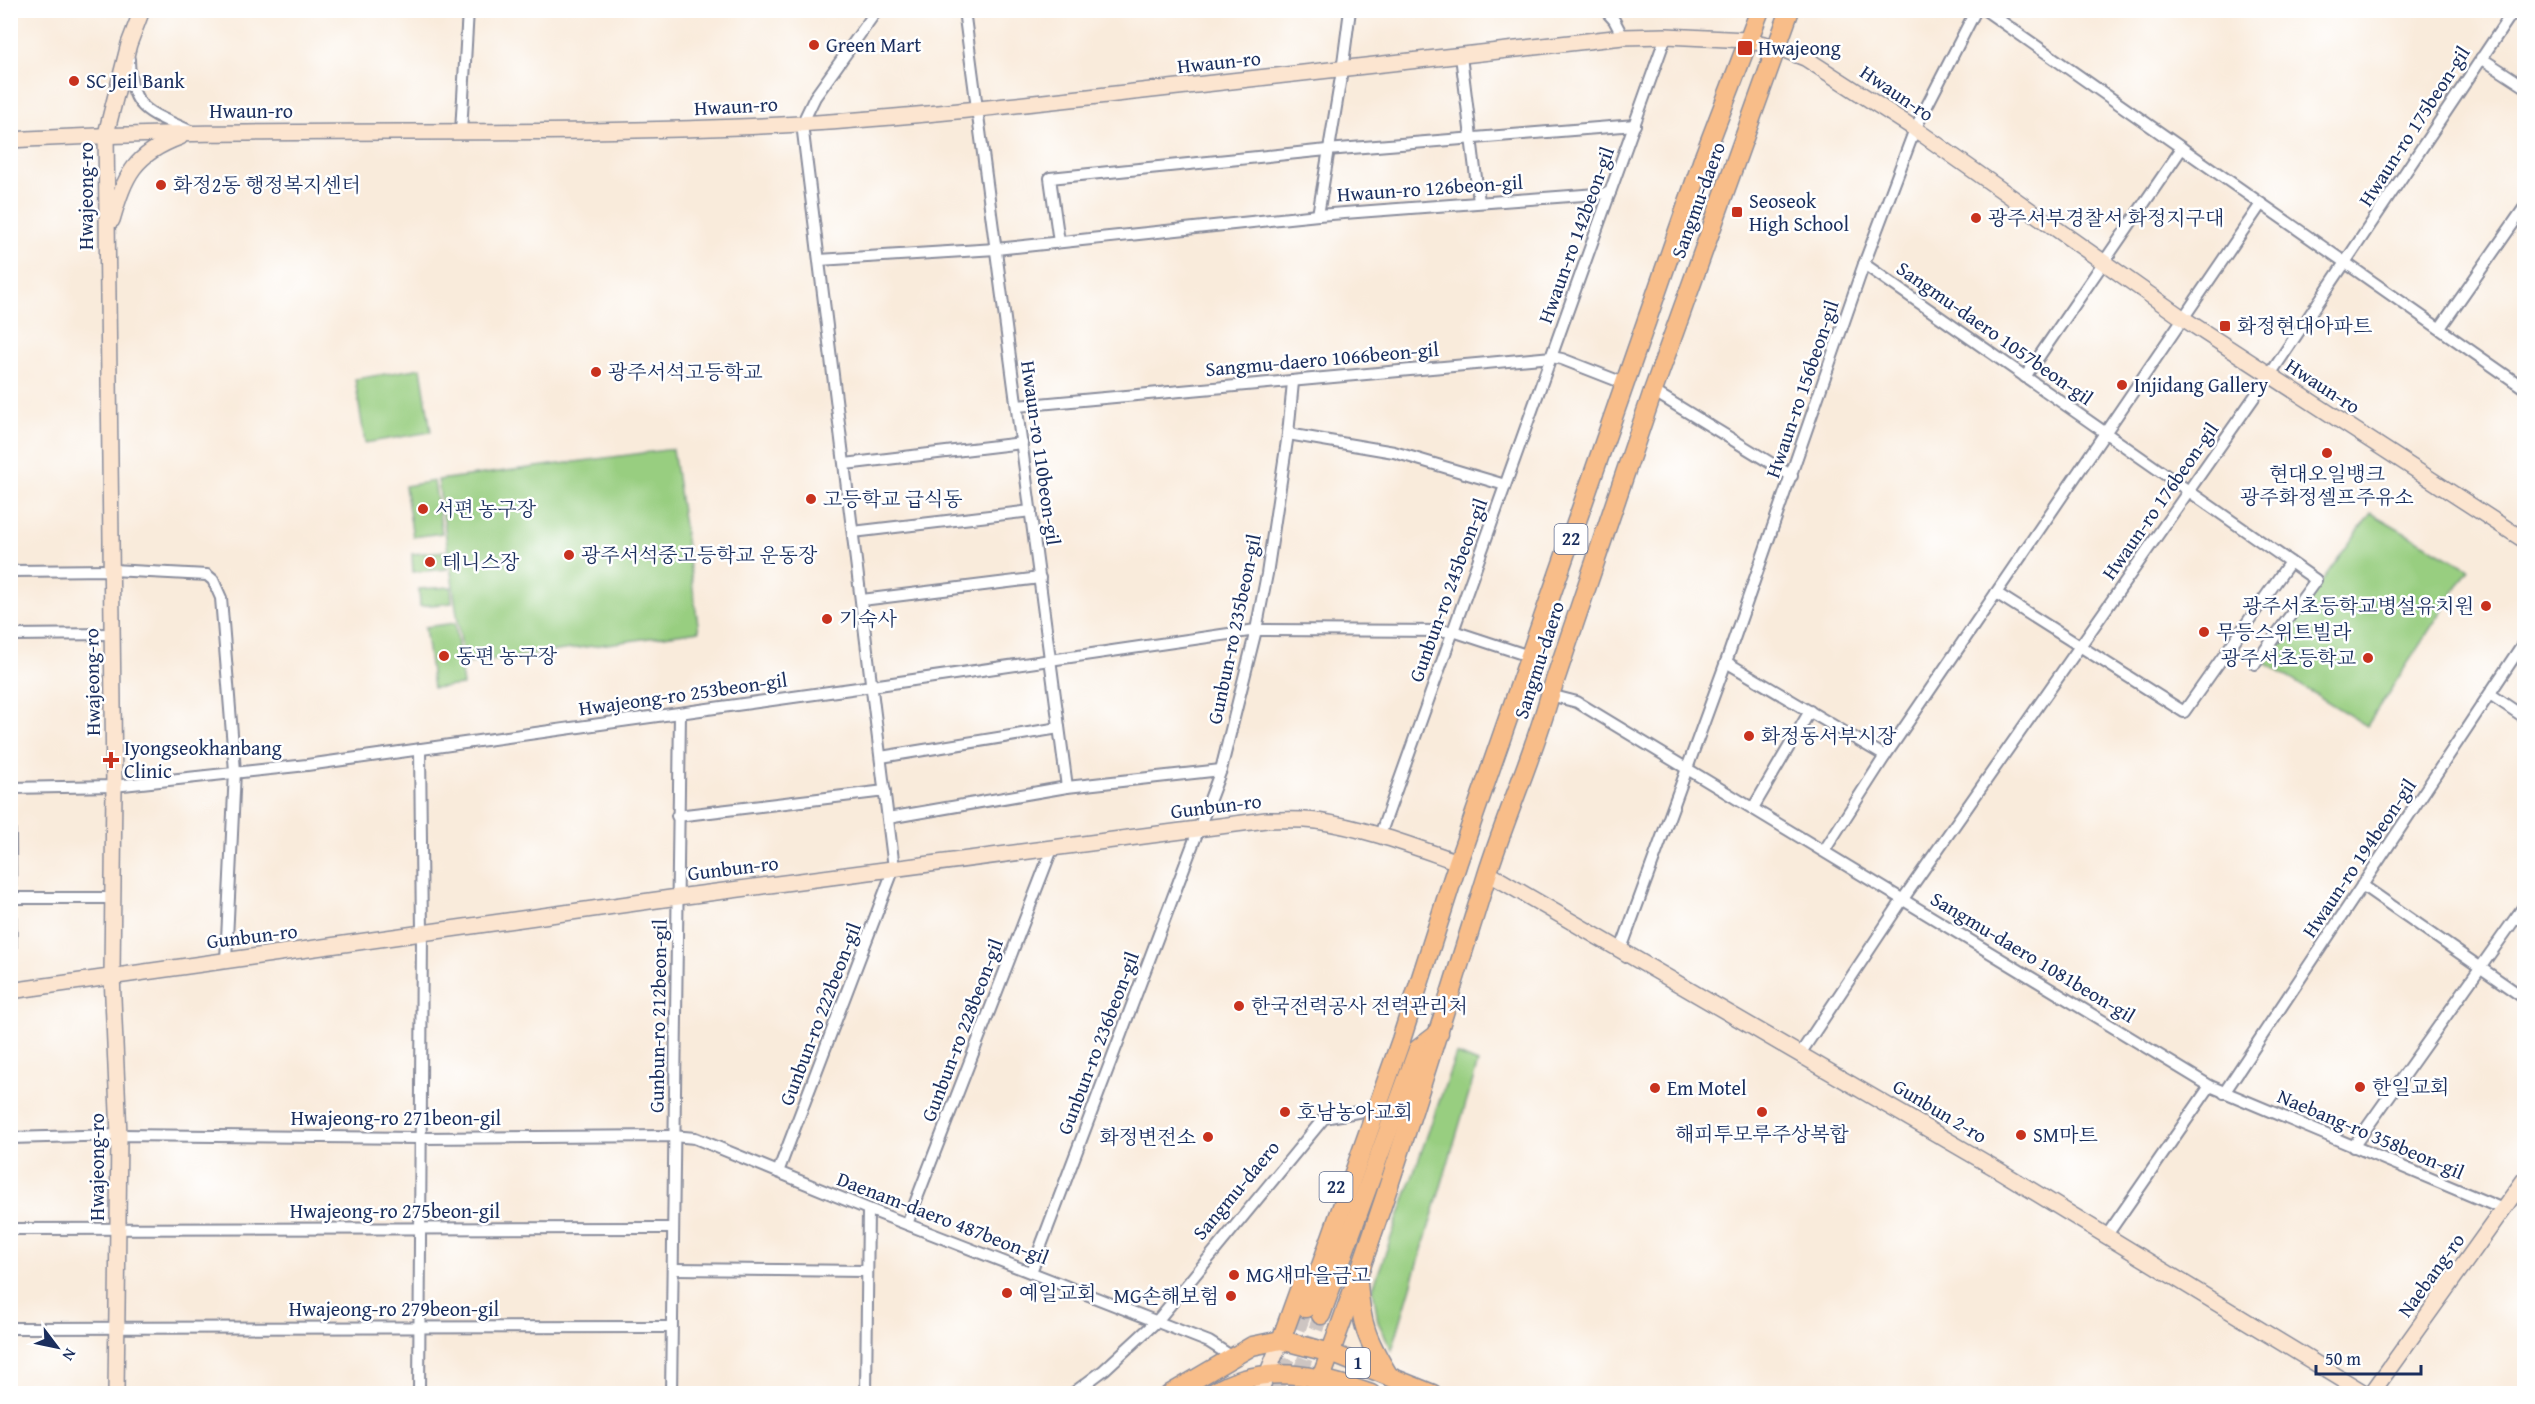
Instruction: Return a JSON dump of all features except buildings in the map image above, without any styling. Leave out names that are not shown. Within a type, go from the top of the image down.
[{"type":"main road","name":"Sangmu-daero","points":[[1760,10],[1703,159],[1458,862],[1314,1311],[1418,1049],[1439,1033],[1488,873],[1541,726],[1653,391],[1790,10]]},
{"type":"main road","name":"22","points":[[1318,1385],[1358,1276],[1439,1033]]},
{"type":"main road","name":"22","points":[[1281,1340],[1386,1053],[1401,1040]]},
{"type":"main road","points":[[1358,1276],[1360,1316],[1365,1333],[1389,1376]]},
{"type":"main road","name":"1","points":[[1170,1394],[1231,1356],[1252,1346],[1281,1340],[1331,1353],[1433,1394]]},
{"type":"main road","name":"1","points":[[1211,1394],[1245,1378],[1267,1373],[1371,1394]]},
{"type":"street","name":"Hwajeong-ro","points":[[116,1394],[119,1135],[111,898],[114,786],[106,134],[129,44],[142,10]]},
{"type":"street","points":[[461,132],[468,10]]},
{"type":"street","points":[[877,10],[815,97],[802,124],[894,868]]},
{"type":"street","name":"Hwaun-ro 110beon-gil","points":[[964,10],[1067,787]]},
{"type":"street","name":"Hwaun-ro 126beon-gil","points":[[1350,10],[1318,215],[1610,193]]},
{"type":"street","points":[[1605,10],[1614,20],[1623,37]]},
{"type":"street","name":"Hwaun-ro 156beon-gil","points":[[1621,949],[1792,476],[1864,264],[1915,129],[1977,10]]},
{"type":"street","points":[[1985,10],[2524,388]]},
{"type":"street","name":"Hwaun-ro 175beon-gil","points":[[2269,376],[2514,10]]},
{"type":"street","name":"Hwaun-ro","points":[[10,140],[192,132],[667,130],[802,124],[978,109],[1342,71],[1623,37],[1666,36],[1747,40],[1777,47],[1805,58],[1915,129],[2184,319],[2269,376],[2524,540]]},
{"type":"street","name":"Hwaun-ro 142beon-gil","points":[[1552,357],[1666,36]]},
{"type":"street","points":[[129,44],[131,83],[135,97],[142,107],[192,132]]},
{"type":"street","points":[[1461,56],[1479,202]]},
{"type":"street","points":[[2481,58],[2524,86]]},
{"type":"street","name":"Hwaun-ro 142beon-gil","points":[[1472,138],[1635,125]]},
{"type":"street","points":[[107,238],[121,190],[134,167],[149,151],[192,132]]},
{"type":"street","points":[[1059,242],[1050,178],[1472,138]]},
{"type":"street","points":[[2025,376],[2182,148]]},
{"type":"street","points":[[1824,851],[1885,756],[2261,204]]},
{"type":"street","points":[[2440,328],[2524,208]]},
{"type":"street","points":[[819,260],[996,249],[1318,215]]},
{"type":"street","name":"Sangmu-daero 1057beon-gil","points":[[1864,264],[2316,580],[2255,664]]},
{"type":"street","name":"Sangmu-daero 1066beon-gil","points":[[1017,406],[1552,357],[1626,384]]},
{"type":"street","name":"Gunbun-ro 245beon-gil","points":[[1380,835],[1552,357]]},
{"type":"street","name":"Hwaun-ro 176beon-gil","points":[[1800,1054],[1904,899],[2269,376]]},
{"type":"street","name":"Gunbun-ro 235beon-gil","points":[[1200,828],[1221,770],[1268,574],[1293,382]]},
{"type":"street","points":[[1653,391],[1792,476]]},
{"type":"street","points":[[1288,434],[1394,452],[1505,485]]},
{"type":"street","points":[[844,465],[1022,443]]},
{"type":"street","points":[[853,532],[1031,511]]},
{"type":"street","points":[[1996,593],[2184,712],[2293,564]]},
{"type":"street","points":[[10,572],[112,570],[207,575],[213,580],[220,598],[235,771],[226,960]]},
{"type":"street","points":[[862,600],[1040,578]]},
{"type":"street","name":"Hwajeong-ro 253beon-gil","points":[[10,788],[114,786],[235,771],[307,765],[1051,661],[1256,630],[1453,631],[1529,656]]},
{"type":"street","points":[[10,635],[113,634]]},
{"type":"street","name":"Hwaun-ro 194beon-gil","points":[[2224,1093],[2524,642]]},
{"type":"street","points":[[1726,662],[1885,756]]},
{"type":"street","points":[[2490,694],[2524,717]]},
{"type":"street","name":"Sangmu-daero 1081beon-gil","points":[[1550,695],[1577,702],[2224,1093]]},
{"type":"street","points":[[1753,808],[1810,711]]},
{"type":"street","name":"Gunbun-ro 212beon-gil","points":[[671,1394],[680,713]]},
{"type":"street","points":[[881,757],[1059,728]]},
{"type":"street","points":[[419,1394],[422,933],[420,749]]},
{"type":"street","points":[[888,818],[1067,787],[1221,770]]},
{"type":"street","points":[[677,816],[885,791]]},
{"type":"street","name":"Gunbun-ro","points":[[11,991],[678,897],[1266,820],[1311,821],[1380,835],[1458,862]]},
{"type":"street","name":"Gunbun-ro 236beon-gil","points":[[1031,1272],[1200,828]]},
{"type":"street","points":[[10,830],[11,991]]},
{"type":"street","name":"Gunbun-ro 228beon-gil","points":[[907,1224],[1052,849]]},
{"type":"street","name":"Gunbun-ro 222beon-gil","points":[[778,1172],[894,868]]},
{"type":"street","name":"Gunbun 2-ro","points":[[1488,873],[2107,1235],[2368,1394]]},
{"type":"street","points":[[2362,885],[2524,998]]},
{"type":"street","points":[[11,898],[111,898]]},
{"type":"street","points":[[2353,1147],[2524,906]]},
{"type":"street","points":[[2107,1235],[2210,1086]]},
{"type":"street","name":"Naebang-ro 358beon-gil","points":[[2224,1093],[2504,1209]]},
{"type":"street","name":"Sangmu-daero","points":[[1072,1394],[1104,1370],[1157,1321],[1324,1118],[1363,1111]]},
{"type":"street","name":"Hwajeong-ro 271beon-gil","points":[[10,1138],[119,1135],[419,1138],[673,1136]]},
{"type":"street","name":"Daenam-daero 487beon-gil","points":[[673,1136],[695,1138],[868,1209],[1209,1341],[1231,1356]]},
{"type":"street","name":"Naebang-ro","points":[[2368,1394],[2524,1180]]},
{"type":"street","points":[[866,1394],[868,1209]]},
{"type":"street","name":"Hwajeong-ro 275beon-gil","points":[[10,1229],[673,1228]]},
{"type":"street","points":[[673,1269],[866,1271]]},
{"type":"street","name":"Hwajeong-ro 279beon-gil","points":[[10,1328],[671,1327]]},
{"type":"street","points":[[1259,1394],[1281,1340]]},
{"type":"green space","points":[[421,368],[431,432],[365,443],[355,379]]},
{"type":"green space","name":"광주서석중고등학교 운동장","points":[[673,449],[699,631],[464,664],[438,480]]},
{"type":"green space","name":"서편 농구장","points":[[434,481],[442,533],[413,537],[405,486]]},
{"type":"green space","points":[[2371,513],[2469,569],[2367,726],[2263,662]]},
{"type":"green space","name":"테니스장","points":[[446,551],[447,569],[413,572],[412,554]]},
{"type":"green space","name":"테니스장","points":[[451,587],[452,603],[420,606],[419,589]]},
{"type":"green space","name":"동편 농구장","points":[[455,623],[463,685],[433,688],[425,627]]},
{"type":"green space","points":[[1456,1054],[1478,1063],[1392,1350],[1378,1322],[1373,1288]]},
{"type":"tunnel","points":[[1274,1394],[1306,1308]]},
{"type":"tunnel","points":[[1292,1394],[1321,1315]]},
{"type":"place","name":"Green Mart","points":[[814,45]]},
{"type":"place","name":"Hwajeong","points":[[1745,48]]},
{"type":"place","name":"SC Jeil Bank","points":[[74,81]]},
{"type":"place","name":"화정2동 행정복지센터","points":[[161,185]]},
{"type":"place","name":"Seoseok High School","points":[[1737,212]]},
{"type":"place","name":"광주서부경찰서 화정지구대","points":[[1976,218]]},
{"type":"place","name":"화정현대아파트","points":[[2225,326]]},
{"type":"place","name":"광주서석고등학교","points":[[596,372]]},
{"type":"place","name":"Injidang Gallery","points":[[2122,385]]},
{"type":"place","name":"현대오일뱅크 광주화정셀프주유소","points":[[2327,453]]},
{"type":"place","name":"고등학교 급식동","points":[[811,499]]},
{"type":"place","name":"서편 농구장","points":[[423,509]]},
{"type":"place","name":"광주서석중고등학교 운동장","points":[[569,555]]},
{"type":"place","name":"테니스장","points":[[430,562]]},
{"type":"place","name":"광주서초등학교병설유치원","points":[[2486,606]]},
{"type":"place","name":"기숙사","points":[[827,619]]},
{"type":"place","name":"무등스위트빌라","points":[[2204,632]]},
{"type":"place","name":"동편 농구장","points":[[444,656]]},
{"type":"place","name":"광주서초등학교","points":[[2368,658]]},
{"type":"place","name":"화정동서부시장","points":[[1749,736]]},
{"type":"place","name":"Iyongseokhanbang Clinic","points":[[111,760]]},
{"type":"place","name":"한국전력공사 전력관리처","points":[[1239,1006]]},
{"type":"place","name":"한일교회","points":[[2360,1087]]},
{"type":"place","name":"Em Motel","points":[[1655,1088]]},
{"type":"place","name":"호남농아교회","points":[[1285,1112]]},
{"type":"place","name":"해피투모루주상복합","points":[[1762,1112]]},
{"type":"place","name":"SM마트","points":[[2021,1135]]},
{"type":"place","name":"화정변전소","points":[[1208,1137]]},
{"type":"place","name":"MG새마을금고","points":[[1234,1275]]},
{"type":"place","name":"예일교회","points":[[1007,1293]]},
{"type":"place","name":"MG손해보험","points":[[1231,1296]]}]
